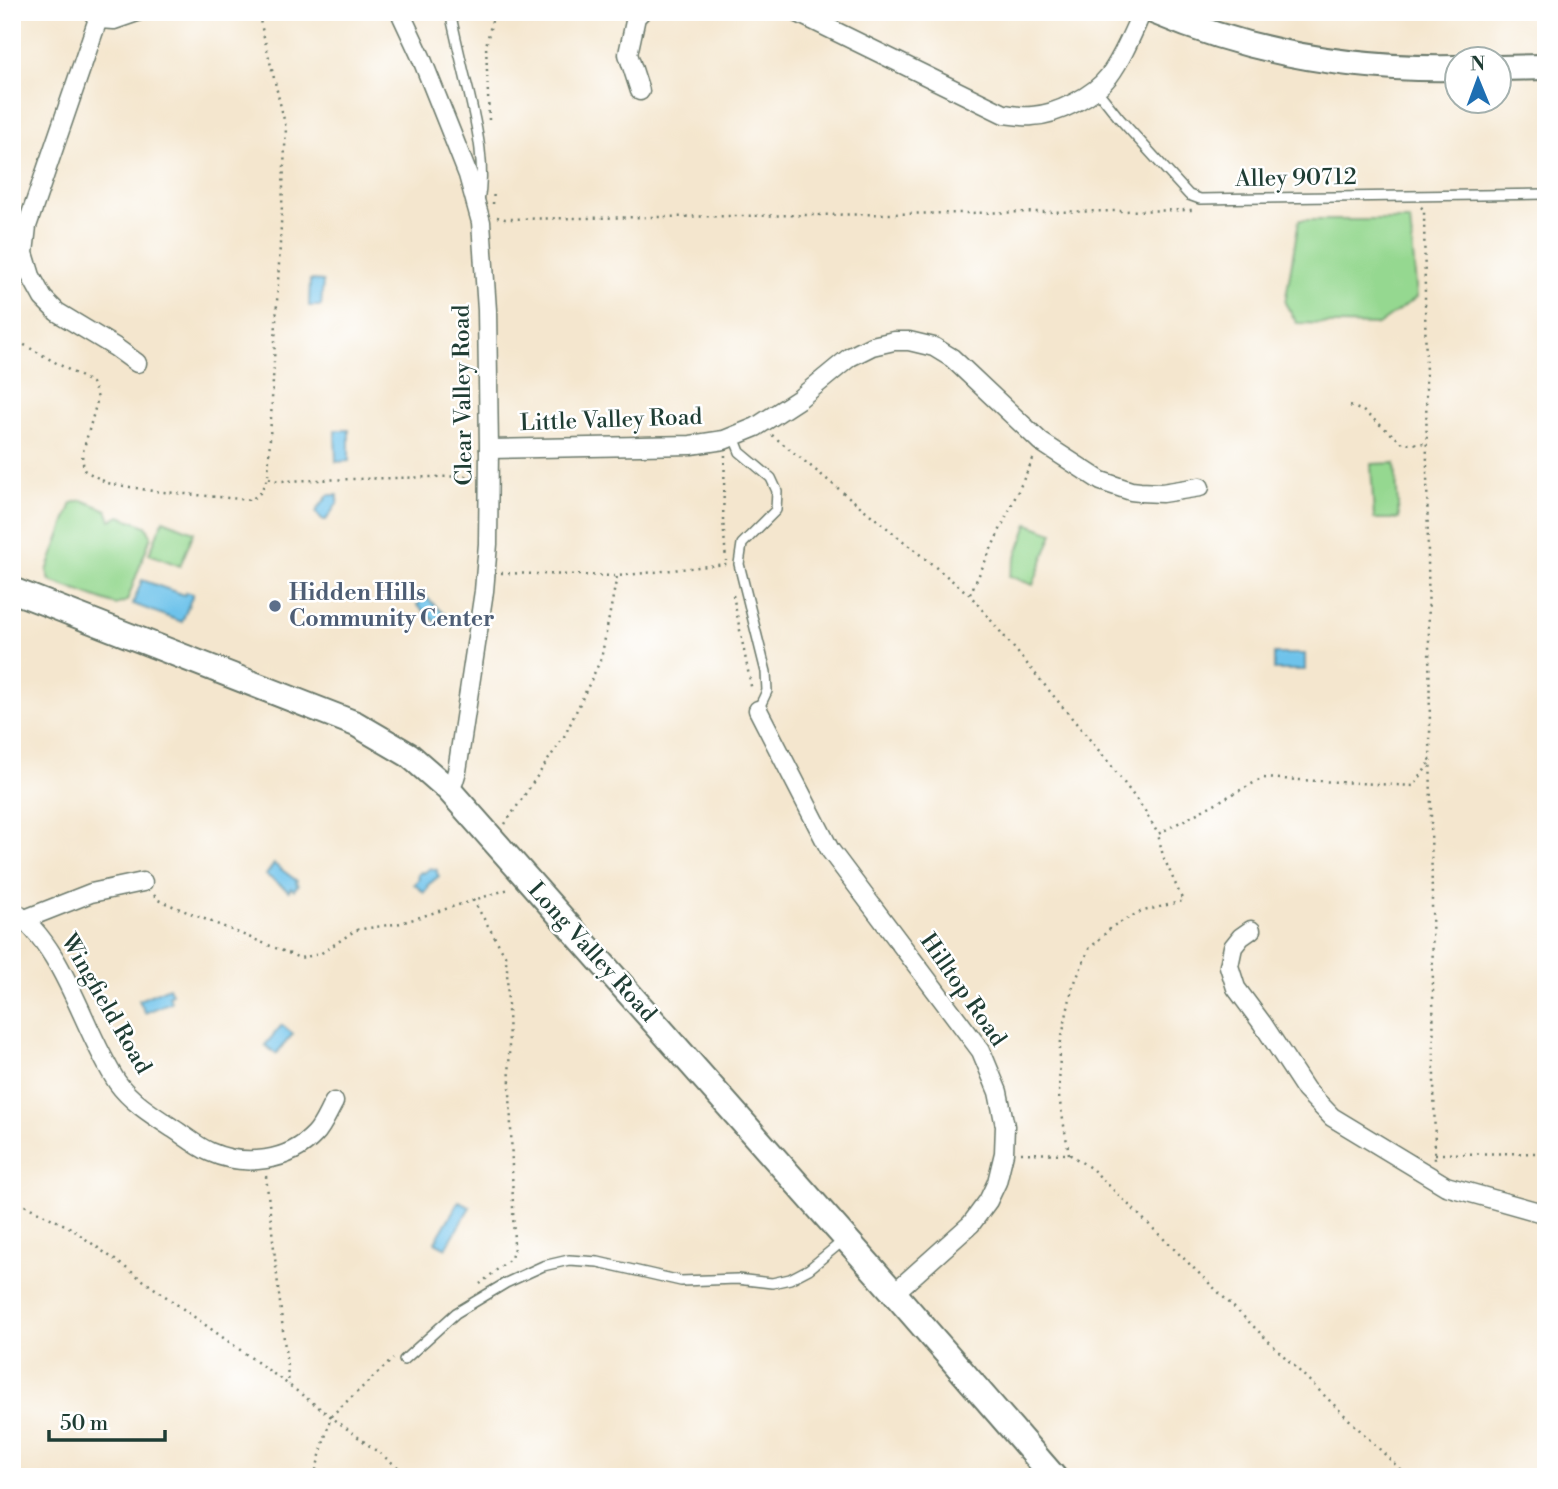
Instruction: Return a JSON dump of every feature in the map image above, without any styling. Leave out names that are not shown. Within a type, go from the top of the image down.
[{"type":"street","points":[[137,12],[114,20],[95,15],[27,226],[24,253],[43,298],[57,312],[137,363]]},
{"type":"street","name":"Clear Valley Road","points":[[400,12],[421,57],[483,216],[487,310],[488,544],[484,591],[457,771],[448,789]]},
{"type":"street","points":[[640,92],[628,54],[636,17],[641,12]]},
{"type":"street","points":[[796,12],[1004,114],[1032,116],[1069,106],[1096,89],[1108,77],[1122,55],[1142,12]]},
{"type":"street","points":[[1155,12],[1222,37],[1304,57],[1368,66],[1442,68]]},
{"type":"street","points":[[1512,68],[1546,67]]},
{"type":"street","name":"Little Valley Road","points":[[489,449],[736,442],[799,399],[850,358],[872,346],[909,341],[934,347],[952,358],[1041,442],[1101,481],[1131,491],[1162,493],[1200,487]]},
{"type":"street","name":"Long Valley Road","points":[[12,590],[356,724],[409,755],[448,789],[1054,1477]]},
{"type":"street","name":"Hilltop Road","points":[[758,710],[830,850],[981,1051],[998,1092],[1005,1126],[1004,1153],[997,1182],[988,1201],[971,1224],[894,1293]]},
{"type":"street","points":[[19,914],[143,881]]},
{"type":"street","name":"Wingfield Road","points":[[19,914],[55,958],[97,1047],[119,1084],[146,1111],[210,1152],[241,1161],[268,1159],[294,1150],[315,1134],[334,1102]]},
{"type":"street","points":[[1251,930],[1233,947],[1229,966],[1236,988],[1306,1090],[1332,1117],[1446,1186],[1546,1214]]},
{"type":"lane","points":[[450,12],[477,127],[483,171],[483,216]]},
{"type":"lane","name":"Alley 90712","points":[[1096,89],[1189,195],[1200,199],[1546,194]]},
{"type":"lane","points":[[736,442],[740,452],[771,478],[778,491],[776,510],[742,544],[739,564],[766,672],[767,691],[758,710]]},
{"type":"lane","points":[[404,1360],[456,1313],[506,1283],[543,1266],[569,1260],[598,1262],[681,1281],[737,1279],[772,1283],[790,1279],[808,1269],[845,1239]]},
{"type":"path","points":[[12,344],[13,338],[92,383],[98,398],[82,455],[84,470],[107,482],[153,491],[251,500],[261,493],[268,477],[286,128],[258,12]]},
{"type":"path","points":[[489,123],[486,46],[494,12]]},
{"type":"path","points":[[494,187],[494,200],[483,216],[505,219],[1199,210]]},
{"type":"path","points":[[1421,207],[1424,210],[1434,1179]]},
{"type":"path","points":[[1350,406],[1363,411],[1404,444],[1427,443]]},
{"type":"path","points":[[770,433],[970,595],[1110,764],[1145,811],[1158,834],[1163,856],[1183,901],[1140,912],[1114,926],[1089,949],[1072,989],[1060,1046],[1059,1097],[1069,1154]]},
{"type":"path","points":[[718,453],[736,442]]},
{"type":"path","points":[[970,595],[1041,442]]},
{"type":"path","points":[[268,477],[278,481],[489,475]]},
{"type":"path","points":[[498,572],[617,576],[727,564]]},
{"type":"path","points":[[492,840],[565,735],[601,659],[617,576]]},
{"type":"path","points":[[1158,834],[1263,778],[1414,786],[1431,761]]},
{"type":"path","points":[[143,881],[158,901],[300,958],[320,954],[356,930],[401,923],[513,888]]},
{"type":"path","points":[[473,900],[505,955],[507,968],[514,1248],[511,1258],[473,1289]]},
{"type":"path","points":[[1004,1153],[1069,1154],[1092,1169],[1408,1477]]},
{"type":"path","points":[[1435,1154],[1546,1153]]},
{"type":"path","points":[[265,1169],[289,1385]]},
{"type":"path","points":[[12,1199],[69,1227],[289,1385],[411,1477]]},
{"type":"path","points":[[314,1477],[331,1416],[393,1360]]},
{"type":"green space","points":[[1299,220],[1410,220],[1417,297],[1378,325],[1297,323],[1285,303]]},
{"type":"green space","points":[[1395,463],[1399,519],[1374,519],[1371,464]]},
{"type":"green space","points":[[82,500],[107,510],[111,520],[120,516],[146,526],[151,536],[127,601],[116,605],[50,581],[47,571],[72,503]]},
{"type":"green space","points":[[163,520],[194,532],[180,566],[149,554]]},
{"type":"green space","points":[[1028,524],[1053,533],[1033,585],[1009,576]]},
{"type":"water","points":[[310,280],[323,281],[321,306],[309,306]]},
{"type":"water","points":[[335,430],[349,430],[349,461],[336,462]]},
{"type":"water","points":[[328,495],[338,495],[338,502],[326,520],[322,520],[316,513]]},
{"type":"water","points":[[142,580],[184,595],[186,592],[193,594],[182,622],[133,604]]},
{"type":"water","points":[[425,596],[446,616],[438,624],[417,605]]},
{"type":"water","points":[[1274,654],[1305,654],[1305,670],[1274,670]]},
{"type":"water","points":[[274,864],[297,881],[298,885],[294,890],[291,888],[289,891],[266,875]]},
{"type":"water","points":[[430,868],[437,870],[439,876],[428,885],[424,893],[414,884],[421,872],[424,873]]},
{"type":"water","points":[[169,987],[171,1002],[145,1013],[139,1000]]},
{"type":"water","points":[[282,1025],[293,1034],[276,1054],[265,1045]]},
{"type":"water","points":[[459,1201],[470,1207],[446,1248],[435,1242]]},
{"type":"place","name":"Hidden Hills Community Center","points":[[275,606]]}]
